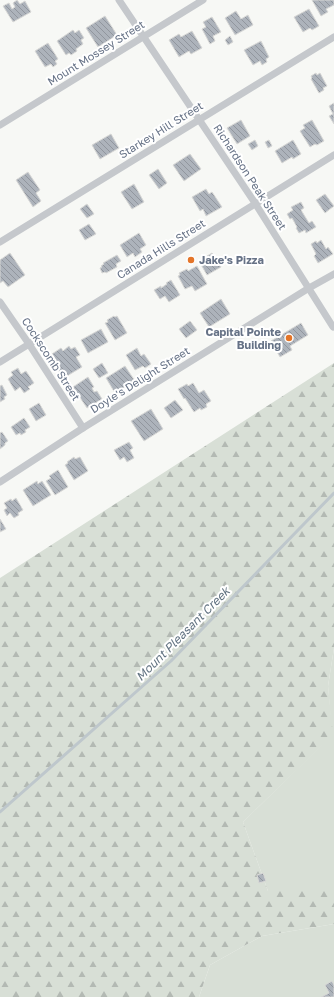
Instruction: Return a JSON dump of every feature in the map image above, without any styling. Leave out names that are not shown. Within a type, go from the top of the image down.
[{"type":"street","name":"Richardson Peak Street","points":[[119,0],[255,204],[333,327]]},
{"type":"street","name":"Mount Mossey Street","points":[[0,125],[203,0]]},
{"type":"street","name":"Starkey Hill Street","points":[[0,242],[334,37]]},
{"type":"street","name":"Canada Hills Street","points":[[0,362],[334,155]]},
{"type":"street","name":"Doyle's Delight Street","points":[[0,482],[83,428],[334,274]]},
{"type":"street","name":"Cockscomb Street","points":[[0,302],[83,428]]},
{"type":"green space","points":[[334,363],[334,648],[328,686],[333,735],[243,822],[268,891],[334,891],[334,924],[262,936],[210,965],[199,997],[0,997],[0,578]]},
{"type":"green space","points":[[334,648],[334,891],[268,891],[243,822],[332,735],[328,686]]},
{"type":"green space","points":[[334,924],[334,997],[199,997],[210,965],[262,936]]},
{"type":"building","points":[[17,0],[20,4],[25,1],[31,12],[13,22],[3,6],[9,3],[12,9],[15,7],[13,3]]},
{"type":"building","points":[[312,0],[334,0],[334,5],[326,9],[328,12],[321,16]]},
{"type":"building","points":[[309,9],[319,26],[312,30],[310,28],[303,32],[294,17]]},
{"type":"building","points":[[236,11],[241,19],[248,15],[253,25],[235,35],[225,18]]},
{"type":"building","points":[[105,16],[117,35],[98,47],[86,28]]},
{"type":"building","points":[[212,17],[221,32],[213,36],[215,41],[210,44],[202,29],[206,27],[203,22]]},
{"type":"building","points":[[73,30],[75,33],[79,30],[84,38],[81,40],[83,44],[71,55],[69,53],[66,55],[57,41]]},
{"type":"building","points":[[192,31],[202,48],[191,54],[189,51],[179,57],[169,40],[179,34],[181,37]]},
{"type":"building","points":[[230,36],[233,42],[228,45],[225,40]]},
{"type":"building","points":[[261,41],[269,57],[266,59],[267,62],[262,65],[260,61],[253,65],[244,50]]},
{"type":"building","points":[[48,43],[58,59],[55,61],[57,64],[53,67],[51,64],[45,67],[35,51]]},
{"type":"building","points":[[316,73],[317,75],[320,73],[327,86],[319,93],[311,79],[311,76]]},
{"type":"building","points":[[334,103],[334,124],[329,116],[333,114],[329,106]]},
{"type":"building","points":[[241,120],[250,136],[237,144],[227,128]]},
{"type":"building","points":[[312,120],[324,141],[310,147],[300,131],[305,128],[303,125]]},
{"type":"building","points":[[111,134],[119,148],[100,159],[92,145]]},
{"type":"building","points":[[255,140],[258,146],[252,150],[248,144]]},
{"type":"building","points":[[269,140],[272,146],[268,148],[265,142]]},
{"type":"building","points":[[293,140],[301,154],[282,163],[275,151]]},
{"type":"building","points":[[190,154],[201,169],[184,181],[173,165]]},
{"type":"building","points":[[158,169],[167,183],[159,189],[149,175]]},
{"type":"building","points":[[28,172],[40,190],[36,193],[41,201],[33,207],[16,180]]},
{"type":"building","points":[[134,184],[144,202],[132,209],[121,192]]},
{"type":"building","points":[[206,189],[209,194],[212,192],[222,207],[206,216],[203,209],[200,211],[192,197]]},
{"type":"building","points":[[325,194],[334,206],[325,213],[316,200]]},
{"type":"building","points":[[301,202],[304,208],[301,210],[309,223],[312,221],[316,227],[306,233],[305,230],[299,233],[292,218],[290,219],[287,214],[293,210],[291,207]]},
{"type":"building","points":[[87,204],[94,214],[87,218],[80,209]]},
{"type":"building","points":[[89,224],[96,234],[85,240],[79,230]]},
{"type":"building","points":[[139,233],[146,245],[140,249],[142,252],[135,257],[133,253],[127,257],[120,245]]},
{"type":"building","points":[[321,240],[326,249],[328,247],[333,254],[318,263],[314,256],[316,254],[311,244],[316,241],[317,243]]},
{"type":"building","points":[[10,253],[25,275],[8,287],[3,281],[0,283],[0,260]]},
{"type":"building","points":[[212,253],[221,267],[207,275],[199,261]]},
{"type":"building","points":[[117,255],[121,261],[116,264],[117,267],[106,273],[102,273],[100,268],[104,264],[103,263]]},
{"type":"building","points":[[197,266],[207,284],[195,291],[192,286],[185,289],[178,276],[180,275],[179,273],[187,269],[188,271]]},
{"type":"building","points":[[171,280],[180,295],[169,302],[165,296],[160,299],[154,290],[161,286],[161,288]]},
{"type":"building","points":[[221,299],[230,314],[209,327],[200,313]]},
{"type":"building","points":[[114,316],[117,316],[127,333],[115,340],[105,323]]},
{"type":"building","points":[[190,321],[197,330],[186,338],[179,329]]},
{"type":"building","name":"Capital Pointe Building","points":[[301,323],[308,335],[290,346],[292,350],[280,357],[271,341]]},
{"type":"building","points":[[101,329],[108,342],[88,353],[81,340]]},
{"type":"building","points":[[69,346],[71,349],[75,347],[80,355],[76,357],[82,367],[67,376],[64,371],[60,373],[53,362],[56,360],[52,354],[61,348],[63,351]]},
{"type":"building","points":[[137,348],[141,356],[144,354],[151,364],[145,368],[143,366],[135,370],[126,355]]},
{"type":"building","points":[[102,363],[108,373],[99,378],[93,369]]},
{"type":"building","points":[[125,366],[135,381],[115,393],[106,378]]},
{"type":"building","points":[[18,368],[21,374],[26,371],[34,383],[28,387],[30,389],[24,393],[20,387],[15,391],[8,379],[13,375],[11,372]]},
{"type":"building","points":[[88,377],[94,387],[92,388],[94,392],[97,391],[102,399],[87,408],[73,387]]},
{"type":"building","points":[[193,383],[199,393],[204,390],[211,401],[206,404],[207,407],[201,410],[200,408],[194,412],[178,389],[187,384],[188,386]]},
{"type":"building","points":[[2,385],[7,395],[4,397],[5,399],[0,402],[0,386]]},
{"type":"building","points":[[175,400],[183,410],[171,418],[164,408]]},
{"type":"building","points":[[39,403],[46,415],[36,421],[29,409]]},
{"type":"building","points":[[151,409],[163,429],[144,441],[131,421]]},
{"type":"building","points":[[24,418],[30,427],[21,435],[20,433],[16,435],[11,427]]},
{"type":"building","points":[[2,432],[8,441],[0,449],[0,433]]},
{"type":"building","points":[[129,442],[133,448],[130,450],[134,458],[127,462],[124,457],[120,460],[114,450]]},
{"type":"building","points":[[74,457],[75,459],[80,457],[88,471],[74,480],[65,465]]},
{"type":"building","points":[[58,470],[68,487],[55,495],[46,481],[51,478],[49,476]]},
{"type":"building","points":[[37,481],[38,484],[42,481],[51,495],[33,506],[23,490]]},
{"type":"building","points":[[16,498],[23,510],[14,518],[10,513],[7,516],[4,510],[7,508],[4,503],[11,499],[12,501]]},
{"type":"building","points":[[0,519],[6,529],[0,532]]},
{"type":"building","points":[[263,873],[266,881],[259,883],[257,875]]},
{"type":"building","points":[[332,981],[334,985],[334,997],[321,997],[329,993],[325,985]]},
{"type":"waterway","name":"Mount Pleasant Creek","points":[[0,812],[171,661],[334,493]]},
{"type":"place","name":"Jake's Pizza","points":[[191,260]]},
{"type":"place","name":"Capital Pointe Building","points":[[289,338]]}]
